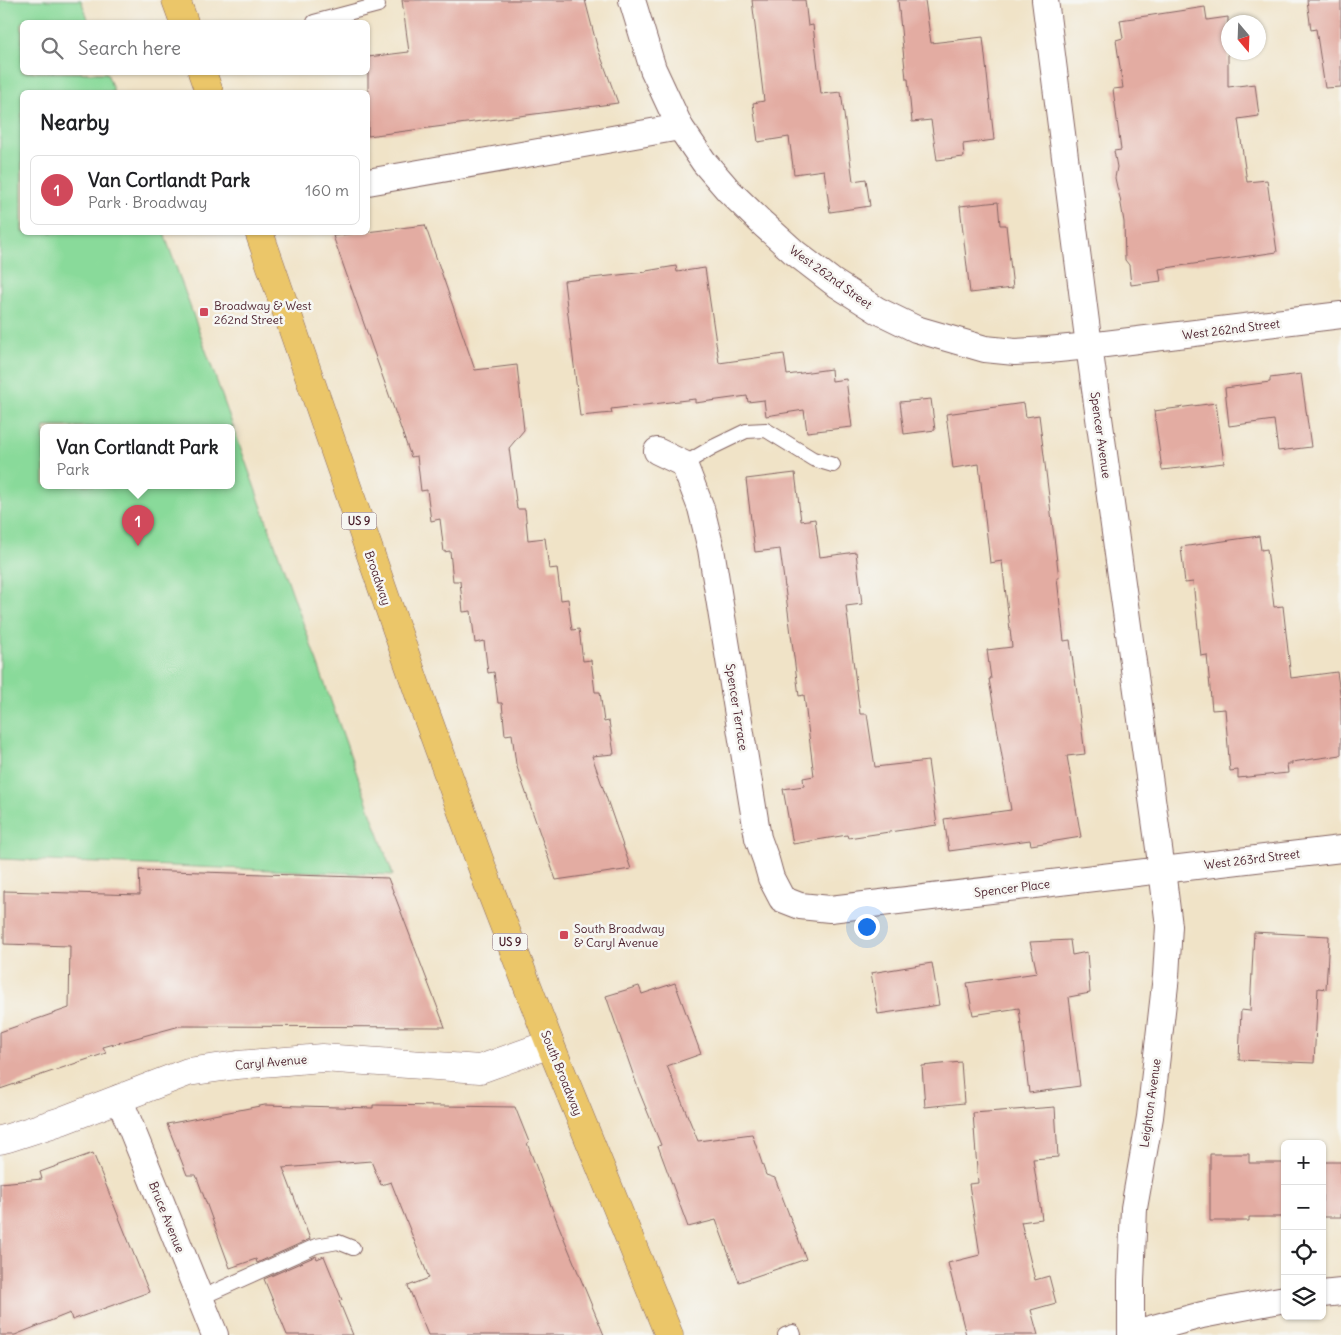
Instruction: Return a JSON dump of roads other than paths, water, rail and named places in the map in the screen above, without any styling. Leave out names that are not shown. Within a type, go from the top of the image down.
[{"type":"main road","points":[[176,0],[183,20]]},
{"type":"main road","points":[[203,75],[208,90]]},
{"type":"main road","name":"Broadway","points":[[259,235],[421,700],[461,809]]},
{"type":"main road","name":"South Broadway","points":[[461,809],[550,1044],[669,1335]]},
{"type":"street","name":"West 262nd Street","points":[[632,0],[653,69],[680,127],[704,162],[729,191],[794,252],[825,276],[877,310],[916,329],[985,349],[1015,352],[1089,346],[1341,315]]},
{"type":"street","name":"Spencer Avenue","points":[[1045,0],[1089,346],[1162,870]]},
{"type":"street","points":[[370,182],[680,127]]},
{"type":"street","points":[[658,450],[684,464]]},
{"type":"street","name":"Spencer Terrace","points":[[684,464],[701,508],[711,549],[758,838],[771,878],[782,898],[800,906],[830,909],[861,905]]},
{"type":"street","name":"West 263rd Street","points":[[1162,870],[1341,848]]},
{"type":"street","name":"Spencer Place","points":[[861,905],[1162,870]]},
{"type":"street","name":"Leighton Avenue","points":[[1131,1334],[1134,1208],[1150,1117],[1166,976],[1169,926],[1162,870]]},
{"type":"street","name":"Caryl Avenue","points":[[0,1140],[61,1122],[188,1072],[237,1065],[322,1058],[480,1069],[550,1044]]},
{"type":"street","name":"Bruce Avenue","points":[[119,1098],[215,1335]]},
{"type":"street","points":[[1326,1294],[1341,1292]]},
{"type":"street","points":[[1131,1334],[1202,1315],[1281,1299]]},
{"type":"lane","points":[[322,20],[378,5]]},
{"type":"lane","points":[[684,464],[746,431],[766,430],[813,459],[833,465]]},
{"type":"lane","points":[[200,1298],[316,1246],[338,1242],[353,1248]]},
{"type":"lane","points":[[785,1335],[793,1332],[794,1335]]},
{"type":"place","name":"Broadway & West 262nd Street","points":[[204,312]]},
{"type":"place","name":"Van Cortlandt Park","points":[[138,546]]},
{"type":"place","name":"South Broadway & Caryl Avenue","points":[[564,935]]}]
